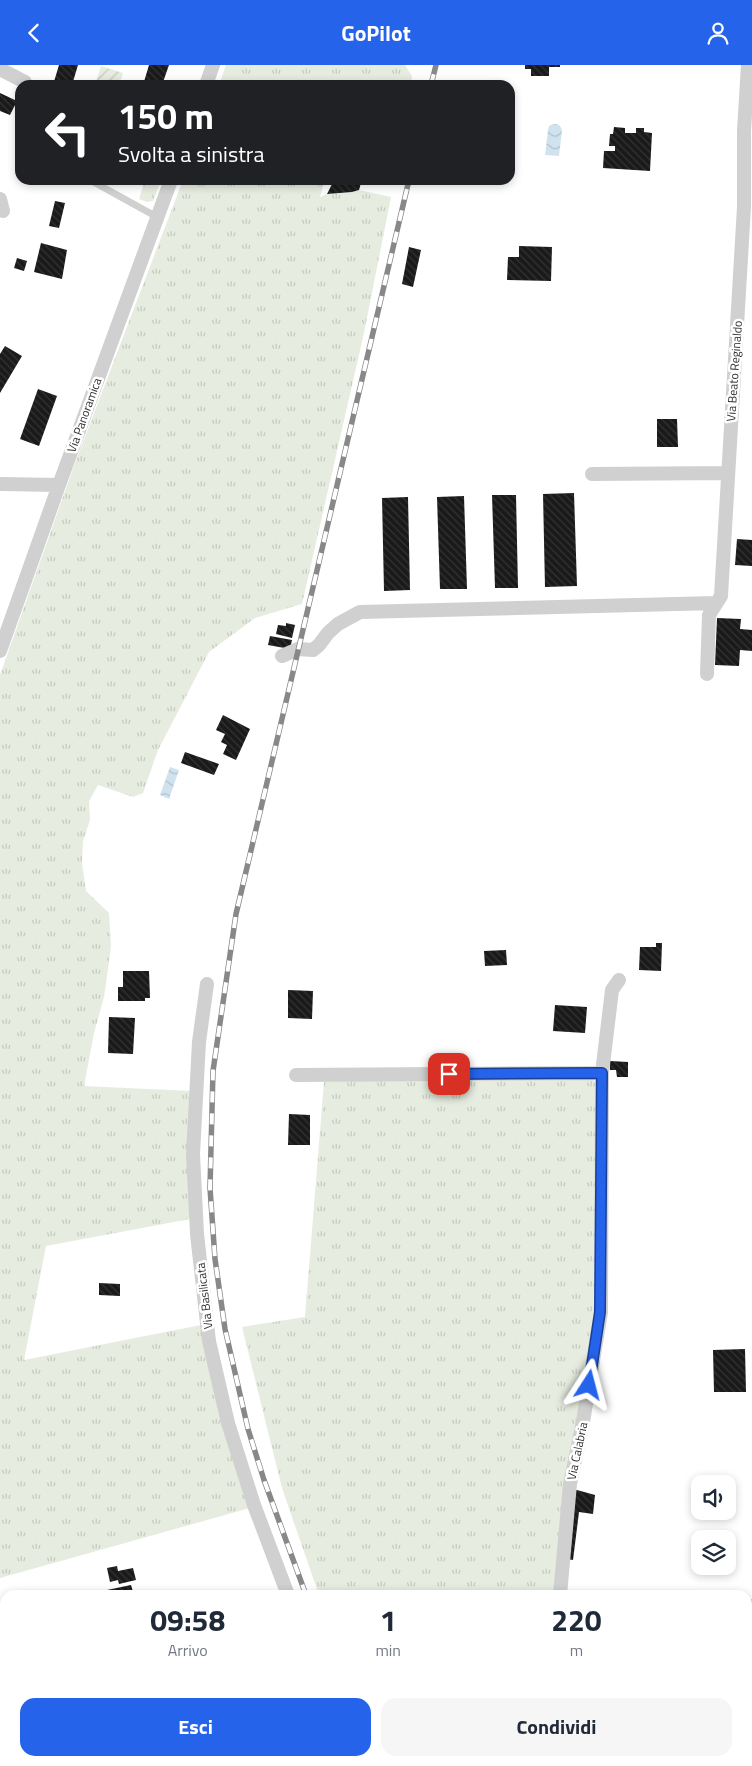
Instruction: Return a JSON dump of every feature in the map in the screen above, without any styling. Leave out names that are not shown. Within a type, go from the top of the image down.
[{"type":"street","points":[[208,80],[213,65]]},
{"type":"street","name":"Via Beato Reginaldo","points":[[707,675],[709,615],[720,595],[744,207],[748,131],[748,65]]},
{"type":"street","points":[[0,69],[21,80]]},
{"type":"street","name":"Via Panoramica","points":[[0,651],[58,485],[169,185]]},
{"type":"street","points":[[592,475],[728,473]]},
{"type":"street","points":[[0,484],[58,485]]},
{"type":"street","points":[[282,656],[298,649],[313,650],[320,645],[328,633],[338,624],[360,612],[716,603]]},
{"type":"street","name":"Via Calabria","points":[[560,1590],[570,1484],[583,1422],[600,1312],[602,1073],[612,990],[619,980]]},
{"type":"street","name":"Via Basilicata","points":[[207,984],[199,1042],[193,1154],[196,1234],[209,1341],[228,1423],[254,1505],[286,1590]]},
{"type":"street","points":[[296,1075],[602,1073]]},
{"type":"lane","points":[[99,185],[158,217]]},
{"type":"green space","points":[[226,65],[405,65],[412,76],[412,80],[221,80]]},
{"type":"green space","points":[[101,66],[123,73],[121,80],[97,80]]},
{"type":"green space","points":[[143,185],[159,185],[153,201],[147,202],[139,199]]},
{"type":"green space","points":[[181,185],[324,185],[320,197],[327,194],[359,190],[391,197],[364,333],[302,604],[255,618],[209,652],[158,750],[143,793],[133,797],[98,785],[89,801],[90,820],[83,841],[82,863],[86,891],[109,913],[111,946],[104,997],[94,1033],[84,1086],[191,1091],[190,1219],[46,1246],[24,1360],[201,1325],[250,1508],[0,1578],[0,675],[75,463]]},
{"type":"green space","points":[[591,1078],[598,1085],[597,1307],[558,1590],[317,1590],[282,1488],[242,1327],[305,1317],[324,1082]]},
{"type":"water","points":[[553,124],[560,126],[562,130],[559,156],[545,155],[549,126]]},
{"type":"water","points":[[170,767],[179,770],[169,799],[160,795]]},
{"type":"building","points":[[59,65],[78,65],[74,80],[54,80]]},
{"type":"building","points":[[149,65],[169,65],[164,80],[144,80]]},
{"type":"building","points":[[525,65],[560,65],[560,67],[549,67],[549,76],[531,76],[531,69],[525,69]]},
{"type":"building","points":[[0,93],[15,100],[15,105],[10,115],[0,111]]},
{"type":"building","points":[[614,127],[625,128],[625,133],[636,133],[636,128],[644,128],[644,132],[652,133],[650,171],[603,168],[604,151],[615,151],[615,146],[609,146],[610,134],[613,134]]},
{"type":"building","points":[[332,185],[360,185],[359,190],[352,192],[327,194]]},
{"type":"building","points":[[55,201],[65,203],[59,228],[49,226]]},
{"type":"building","points":[[41,243],[67,250],[62,279],[34,272]]},
{"type":"building","points":[[519,246],[552,247],[551,281],[507,280],[508,257],[519,257]]},
{"type":"building","points":[[409,247],[421,250],[413,287],[402,284]]},
{"type":"building","points":[[17,258],[27,261],[24,271],[14,268]]},
{"type":"building","points":[[5,346],[22,356],[0,393],[0,354]]},
{"type":"building","points":[[38,389],[57,396],[39,446],[20,439]]},
{"type":"building","points":[[657,419],[677,419],[678,447],[657,447]]},
{"type":"building","points":[[574,493],[577,586],[545,587],[543,494]]},
{"type":"building","points":[[492,495],[516,495],[518,588],[495,588]]},
{"type":"building","points":[[464,496],[467,589],[440,589],[437,497]]},
{"type":"building","points":[[408,497],[410,590],[384,591],[382,498]]},
{"type":"building","points":[[737,539],[752,540],[752,566],[735,565]]},
{"type":"building","points":[[717,618],[741,619],[740,629],[752,630],[752,651],[740,650],[739,666],[715,665]]},
{"type":"building","points":[[286,623],[295,625],[292,638],[276,634],[278,625],[286,626]]},
{"type":"building","points":[[270,636],[292,640],[290,649],[268,645]]},
{"type":"building","points":[[223,715],[250,729],[236,760],[223,754],[227,745],[221,742],[225,734],[216,730]]},
{"type":"building","points":[[185,752],[219,764],[214,775],[181,763]]},
{"type":"building","points":[[656,943],[662,943],[661,971],[639,970],[640,947],[656,947]]},
{"type":"building","points":[[506,950],[507,965],[485,966],[484,951]]},
{"type":"building","points":[[123,971],[149,971],[150,998],[145,998],[145,1001],[118,1001],[118,987],[123,987]]},
{"type":"building","points":[[288,990],[313,991],[312,1019],[288,1018]]},
{"type":"building","points":[[555,1005],[587,1007],[585,1033],[553,1031]]},
{"type":"building","points":[[109,1017],[135,1018],[133,1054],[108,1053]]},
{"type":"building","points":[[610,1061],[628,1062],[628,1077],[617,1077],[616,1070],[610,1070]]},
{"type":"building","points":[[289,1114],[310,1115],[310,1145],[288,1145]]},
{"type":"building","points":[[99,1283],[120,1284],[120,1296],[99,1295]]},
{"type":"building","points":[[745,1349],[746,1392],[714,1392],[713,1350]]},
{"type":"building","points":[[577,1490],[595,1495],[593,1514],[579,1512],[573,1560],[566,1559],[571,1491]]},
{"type":"building","points":[[117,1566],[118,1571],[133,1568],[136,1580],[119,1584],[118,1580],[110,1582],[107,1568]]},
{"type":"building","points":[[131,1585],[132,1590],[107,1590]]},
{"type":"railway","points":[[432,80],[436,65]]},
{"type":"railway","points":[[304,1590],[264,1480],[248,1429],[225,1329],[215,1259],[210,1188],[213,1071],[236,914],[408,185]]},
{"type":"route","points":[[449,1074],[602,1073],[600,1312],[589,1385]]}]
